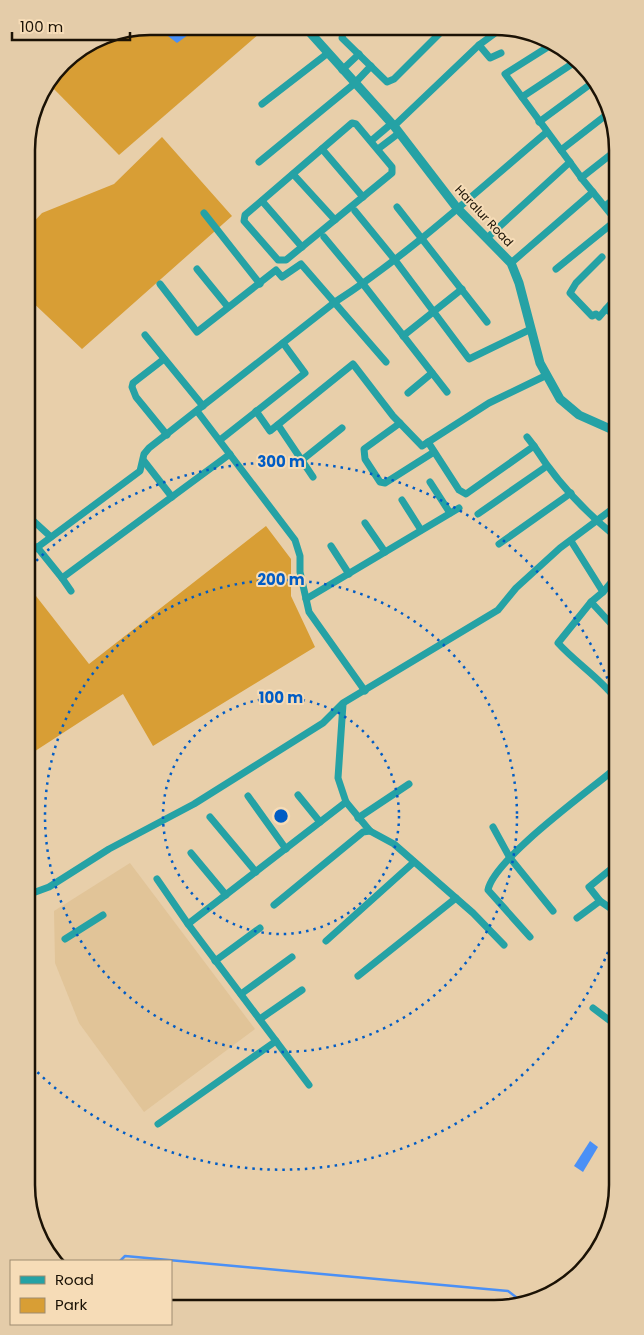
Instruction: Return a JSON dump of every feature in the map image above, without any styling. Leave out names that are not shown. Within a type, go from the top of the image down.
[{"type":"street","name":"Haralur Road","points":[[311,35],[395,127],[457,208],[511,264],[519,283],[540,363],[560,399],[579,415],[609,428]]},
{"type":"street","points":[[343,35],[342,38],[388,82],[394,79],[438,35]]},
{"type":"street","points":[[378,149],[395,127],[479,45],[493,35]]},
{"type":"street","points":[[479,45],[486,57],[490,58],[501,52]]},
{"type":"street","points":[[547,48],[505,74],[581,178],[609,211]]},
{"type":"street","points":[[262,104],[328,53]]},
{"type":"street","points":[[342,70],[359,54]]},
{"type":"street","points":[[522,97],[571,65]]},
{"type":"street","points":[[258,162],[354,84],[371,66]]},
{"type":"street","points":[[539,122],[589,85]]},
{"type":"street","points":[[561,150],[604,117]]},
{"type":"street","points":[[354,123],[378,149],[393,170],[286,260],[278,260],[244,221],[245,216],[322,149],[354,123]]},
{"type":"street","points":[[371,141],[395,127]]},
{"type":"street","points":[[71,591],[37,547],[140,471],[144,461],[144,454],[149,448],[335,302],[395,260],[547,132]]},
{"type":"street","points":[[322,149],[363,197]]},
{"type":"street","points":[[581,178],[609,156]]},
{"type":"street","points":[[487,238],[570,162]]},
{"type":"street","points":[[293,174],[335,220]]},
{"type":"street","points":[[511,264],[593,192]]},
{"type":"street","points":[[262,201],[302,247]]},
{"type":"street","points":[[605,206],[609,202]]},
{"type":"street","points":[[397,207],[487,322]]},
{"type":"street","points":[[355,211],[395,260],[469,359],[531,329]]},
{"type":"street","points":[[204,213],[260,284]]},
{"type":"street","points":[[556,269],[609,226]]},
{"type":"street","points":[[324,238],[363,284],[447,392]]},
{"type":"street","points":[[602,257],[576,283],[570,293],[592,316],[596,314],[599,316],[609,305]]},
{"type":"street","points":[[160,284],[197,332],[276,270],[282,277],[301,264],[386,362]]},
{"type":"street","points":[[197,268],[228,307]]},
{"type":"street","points":[[403,336],[462,289]]},
{"type":"street","points":[[145,334],[164,358],[230,454],[295,540],[300,556],[300,572],[309,612],[366,691]]},
{"type":"street","points":[[220,440],[305,373],[283,343]]},
{"type":"street","points":[[164,358],[133,383],[132,387],[136,398],[167,435]]},
{"type":"street","points":[[256,411],[270,431],[353,364],[400,423],[422,446],[489,403],[547,374]]},
{"type":"street","points":[[408,393],[432,373]]},
{"type":"street","points":[[400,423],[364,449],[365,459],[380,482],[385,483],[434,452]]},
{"type":"street","points":[[278,425],[313,477]]},
{"type":"street","points":[[302,460],[342,428]]},
{"type":"street","points":[[527,437],[547,466],[597,521],[609,531]]},
{"type":"street","points":[[428,442],[459,490],[466,494],[534,446]]},
{"type":"street","points":[[62,578],[230,454]]},
{"type":"street","points":[[144,461],[172,497]]},
{"type":"street","points":[[478,514],[547,466]]},
{"type":"street","points":[[430,482],[450,513]]},
{"type":"street","points":[[499,544],[571,493]]},
{"type":"street","points":[[402,500],[421,530]]},
{"type":"street","points":[[306,599],[459,508]]},
{"type":"street","points":[[35,892],[49,887],[109,849],[194,804],[324,723],[343,703],[366,691],[498,610],[516,588],[609,511]]},
{"type":"street","points":[[35,522],[51,537]]},
{"type":"street","points":[[365,523],[385,552]]},
{"type":"street","points":[[571,541],[603,592]]},
{"type":"street","points":[[331,546],[349,574]]},
{"type":"street","points":[[609,585],[591,602],[558,643],[568,655],[594,674],[609,691]]},
{"type":"street","points":[[591,602],[609,622]]},
{"type":"street","points":[[343,703],[338,778],[346,802],[370,831],[394,844],[456,898],[504,945]]},
{"type":"street","points":[[530,937],[488,890],[490,880],[510,858],[568,806],[609,774]]},
{"type":"street","points":[[358,818],[408,784]]},
{"type":"street","points":[[298,795],[320,822]]},
{"type":"street","points":[[248,796],[286,849]]},
{"type":"street","points":[[188,924],[346,802]]},
{"type":"street","points":[[210,817],[256,872]]},
{"type":"street","points":[[493,826],[510,858],[553,911]]},
{"type":"street","points":[[274,905],[363,832],[370,831]]},
{"type":"street","points":[[191,853],[226,895]]},
{"type":"street","points":[[326,941],[414,862]]},
{"type":"street","points":[[609,871],[589,887],[600,901],[609,907]]},
{"type":"street","points":[[157,879],[188,924],[309,1085]]},
{"type":"street","points":[[358,976],[456,898]]},
{"type":"street","points":[[577,918],[600,901]]},
{"type":"street","points":[[65,939],[103,916]]},
{"type":"street","points":[[216,961],[260,928]]},
{"type":"street","points":[[241,994],[292,958]]},
{"type":"street","points":[[260,1020],[302,990]]},
{"type":"street","points":[[593,1008],[609,1020]]},
{"type":"street","points":[[158,1124],[276,1041]]},
{"type":"shaded area","points":[[130,863],[255,1029],[144,1112],[79,1023],[55,963],[54,911]]},
{"type":"green space","points":[[258,35],[119,155],[53,88],[74,63],[92,50],[113,41],[135,36]]},
{"type":"green space","points":[[162,137],[232,216],[82,349],[35,305],[35,220],[42,213],[114,184]]},
{"type":"green space","points":[[266,526],[291,559],[291,596],[315,647],[153,746],[123,694],[35,751],[35,595],[89,664]]},
{"type":"water","points":[[167,35],[188,35],[177,43]]},
{"type":"water","points":[[590,1141],[598,1147],[583,1172],[574,1166]]},
{"type":"waterway","points":[[121,1260],[125,1256],[169,1260]]},
{"type":"waterway","points":[[172,1260],[508,1291],[516,1298]]}]
